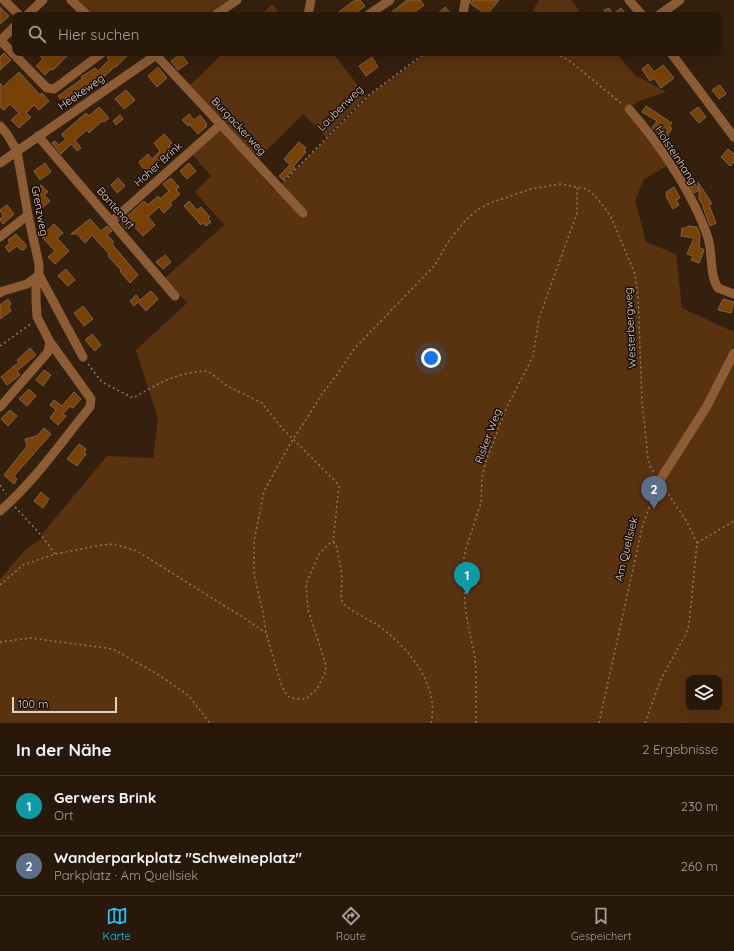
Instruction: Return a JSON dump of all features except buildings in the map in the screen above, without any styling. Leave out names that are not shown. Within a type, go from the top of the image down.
[{"type":"street","points":[[4,0],[16,12]]},
{"type":"street","points":[[30,12],[43,0]]},
{"type":"street","points":[[71,0],[84,12]]},
{"type":"street","points":[[219,12],[237,0]]},
{"type":"street","points":[[309,12],[311,0]]},
{"type":"street","points":[[372,12],[390,0]]},
{"type":"street","points":[[463,12],[465,2],[467,0]]},
{"type":"street","points":[[629,0],[639,12]]},
{"type":"street","points":[[663,12],[680,0]]},
{"type":"street","points":[[12,29],[0,40],[12,52]]},
{"type":"street","points":[[16,56],[48,88],[54,89],[98,56]]},
{"type":"street","name":"Heekeweg","points":[[0,163],[154,56]]},
{"type":"street","name":"Burgackerweg","points":[[159,56],[303,213]]},
{"type":"street","points":[[673,56],[734,137]]},
{"type":"street","name":"Holsteinhang","points":[[629,109],[657,143],[682,183],[696,210],[710,248],[714,282],[718,288],[734,294]]},
{"type":"street","name":"Hoher Brink","points":[[112,221],[221,124]]},
{"type":"street","points":[[0,126],[7,134],[17,151]]},
{"type":"street","name":"Bantenort","points":[[38,136],[175,296]]},
{"type":"street","name":"Grenzweg","points":[[0,511],[31,481],[90,407],[91,399],[50,342],[37,317],[36,287],[39,275],[39,264],[28,215],[17,151]]},
{"type":"street","points":[[0,237],[28,215]]},
{"type":"street","points":[[0,293],[27,284],[39,275]]},
{"type":"street","name":"Grenzweg","points":[[39,275],[83,357]]},
{"type":"street","points":[[0,406],[48,352],[50,342]]},
{"type":"street","points":[[660,480],[707,406],[734,353]]},
{"type":"path","name":"Laubenweg","points":[[279,187],[369,96],[421,56]]},
{"type":"path","points":[[561,56],[572,62],[629,109]]},
{"type":"path","name":"Westerbergweg","points":[[333,542],[319,554],[306,584],[308,610],[326,666],[324,678],[317,689],[306,698],[296,699],[288,696],[283,690],[266,633],[263,612],[254,574],[254,541],[264,491],[292,439],[354,349],[435,265],[448,242],[464,222],[477,210],[490,203],[531,189],[560,184],[587,189],[598,199],[611,217],[635,274],[638,295],[642,402],[648,458],[650,466],[687,522],[697,543]]},
{"type":"path","name":"Risker Weg","points":[[476,723],[476,675],[466,605],[464,557],[479,514],[485,464],[505,411],[528,369],[533,356],[539,318],[552,286],[577,212],[577,189],[579,187]]},
{"type":"path","points":[[0,346],[37,317]]},
{"type":"path","points":[[83,357],[102,382],[133,398],[170,378],[191,372],[208,371],[228,386],[262,403],[292,439],[339,486],[333,542],[336,544],[342,581],[341,597],[344,604],[381,628],[397,641],[415,661],[425,676],[428,684],[433,716],[431,723]]},
{"type":"path","name":"Am Quellsiek","points":[[599,723],[643,524],[660,480]]},
{"type":"path","points":[[0,484],[11,502],[42,535],[55,554]]},
{"type":"path","points":[[645,723],[660,679],[686,634],[689,625],[697,543],[734,521]]},
{"type":"path","points":[[0,585],[23,565],[55,554],[114,544],[136,551],[266,633]]},
{"type":"path","points":[[0,642],[30,638],[113,649],[159,675],[189,696],[210,723]]},
{"type":"shaded area","points":[[76,0],[228,0],[210,12],[88,12]]},
{"type":"shaded area","points":[[539,0],[571,0],[581,12],[532,12]]},
{"type":"shaded area","points":[[272,4],[279,12],[264,12]]},
{"type":"shaded area","points":[[220,56],[335,56],[366,96],[326,137],[303,114],[257,160],[188,87]]},
{"type":"shaded area","points":[[423,56],[619,56],[635,75],[666,92],[639,101],[626,110],[667,166],[644,179],[635,200],[646,242],[676,254],[682,308],[734,332],[734,345],[704,404],[734,360],[734,723],[0,723],[0,579],[25,550],[42,538],[42,534],[107,456],[153,458],[158,419],[136,350],[187,303],[165,278],[224,225],[195,192],[211,176],[191,153],[220,127],[275,191],[369,96]]},
{"type":"place","name":"Wanderparkplatz \"Schweineplatz\"","points":[[654,509]]},
{"type":"place","name":"Gerwers Brink","points":[[467,595]]}]
